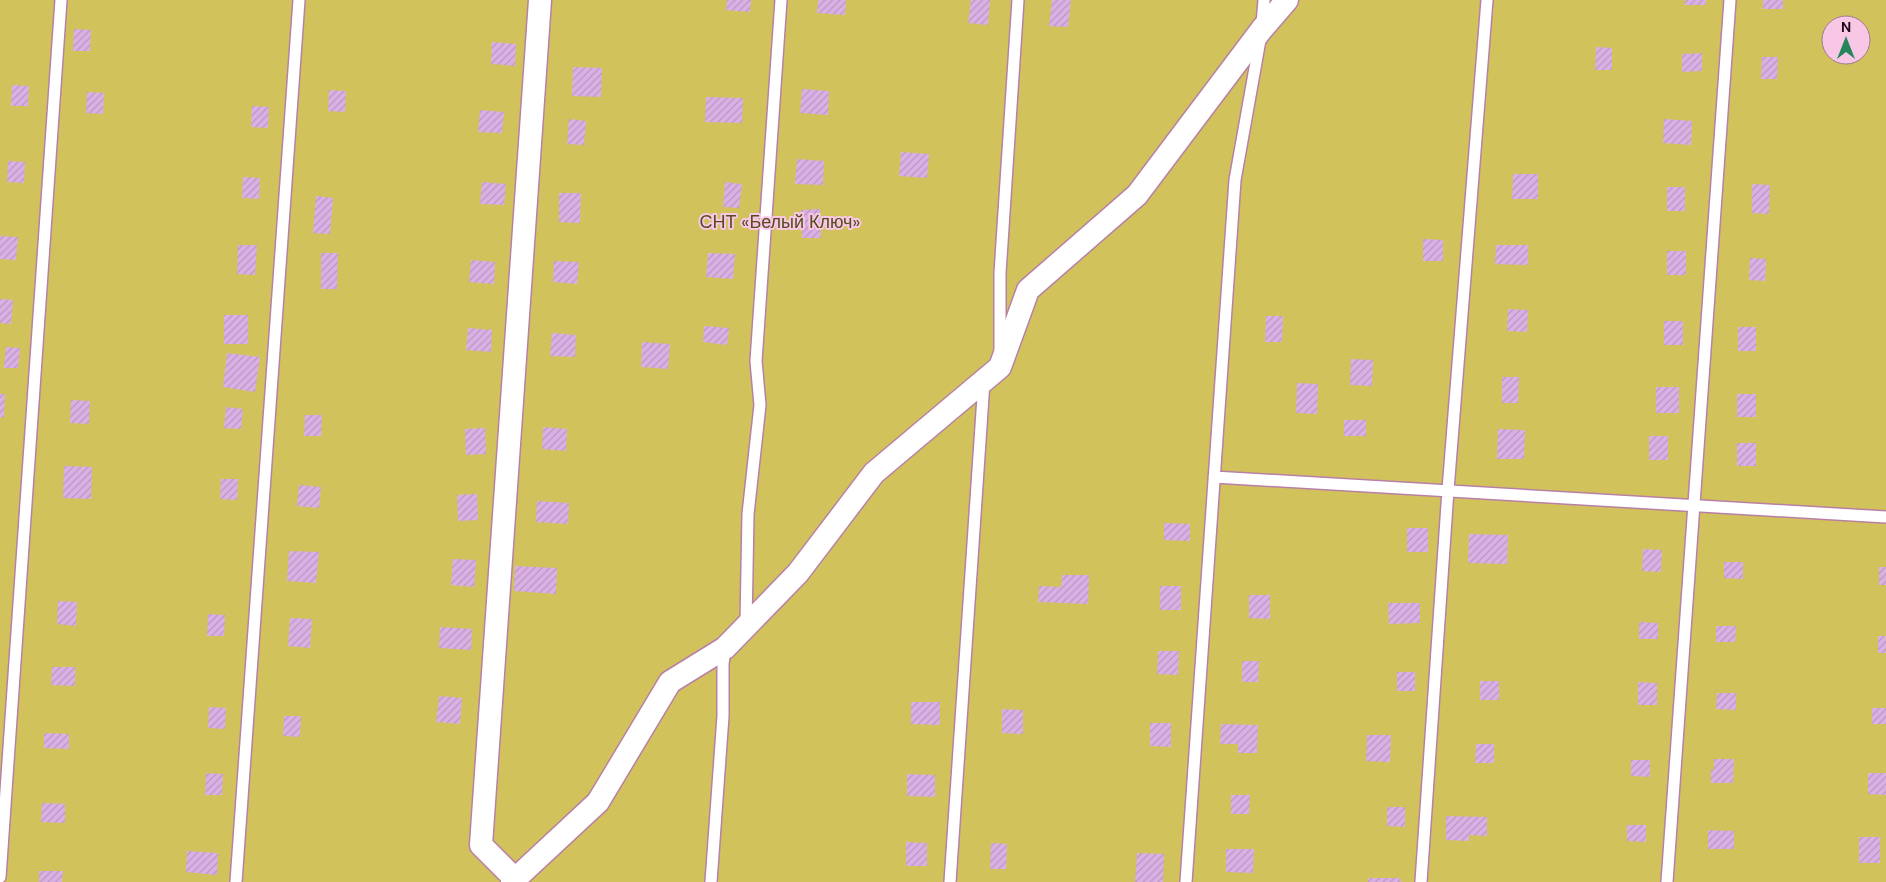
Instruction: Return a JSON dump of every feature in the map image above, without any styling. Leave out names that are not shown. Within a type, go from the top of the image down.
[{"type":"street","points":[[540,0],[481,845],[514,880],[598,802],[670,682],[725,648],[746,628],[798,573],[874,472],[992,374],[1028,290],[1137,195],[1262,29],[1287,0]]},
{"type":"lane","points":[[0,877],[62,0]]},
{"type":"lane","points":[[236,882],[299,0]]},
{"type":"lane","points":[[746,628],[748,514],[760,405],[756,361],[781,0]]},
{"type":"lane","points":[[950,882],[1000,273],[1018,0]]},
{"type":"lane","points":[[1186,882],[1235,180],[1262,29],[1264,0]]},
{"type":"lane","points":[[1421,882],[1448,490],[1487,0]]},
{"type":"lane","points":[[1667,882],[1730,0]]},
{"type":"lane","points":[[1214,477],[1886,517]]},
{"type":"lane","points":[[712,882],[723,716],[723,664],[725,648]]},
{"type":"green space","name":"СНТ «Белый Ключ»","points":[[0,0],[1886,0],[1886,882],[0,882]]},
{"type":"building","points":[[727,0],[751,0],[750,12],[726,10]]},
{"type":"building","points":[[818,0],[846,0],[845,15],[817,13]]},
{"type":"building","points":[[971,0],[990,0],[988,25],[968,23]]},
{"type":"building","points":[[1052,0],[1071,0],[1068,27],[1049,26]]},
{"type":"building","points":[[1685,0],[1706,0],[1706,5],[1685,5]]},
{"type":"building","points":[[1763,0],[1783,0],[1783,9],[1763,9]]},
{"type":"building","points":[[74,29],[91,30],[90,51],[73,51]]},
{"type":"building","points":[[492,42],[516,44],[515,66],[491,64]]},
{"type":"building","points":[[1596,47],[1612,48],[1612,70],[1595,70]]},
{"type":"building","points":[[1702,53],[1702,71],[1682,72],[1682,54]]},
{"type":"building","points":[[1762,57],[1778,57],[1777,79],[1761,79]]},
{"type":"building","points":[[573,67],[602,68],[601,97],[572,96]]},
{"type":"building","points":[[12,85],[29,86],[28,106],[11,106]]},
{"type":"building","points":[[802,89],[829,91],[828,115],[800,113]]},
{"type":"building","points":[[329,90],[346,91],[345,112],[328,111]]},
{"type":"building","points":[[87,92],[104,93],[103,114],[86,113]]},
{"type":"building","points":[[706,97],[743,98],[742,123],[705,122]]},
{"type":"building","points":[[252,106],[269,107],[268,128],[251,127]]},
{"type":"building","points":[[480,110],[504,112],[502,133],[478,132]]},
{"type":"building","points":[[569,119],[586,121],[584,145],[567,144]]},
{"type":"building","points":[[1664,119],[1692,121],[1691,145],[1663,143]]},
{"type":"building","points":[[901,152],[929,154],[927,178],[899,176]]},
{"type":"building","points":[[797,159],[824,161],[823,185],[795,184]]},
{"type":"building","points":[[8,161],[25,162],[24,183],[7,182]]},
{"type":"building","points":[[1513,174],[1538,174],[1538,199],[1512,199]]},
{"type":"building","points":[[243,177],[260,178],[259,199],[242,198]]},
{"type":"building","points":[[482,182],[506,184],[504,205],[480,204]]},
{"type":"building","points":[[725,182],[742,184],[739,208],[723,207]]},
{"type":"building","points":[[1752,184],[1770,185],[1769,214],[1752,213]]},
{"type":"building","points":[[1667,187],[1685,187],[1685,211],[1667,211]]},
{"type":"building","points":[[559,193],[581,193],[580,223],[559,222]]},
{"type":"building","points":[[316,196],[333,198],[330,234],[313,233]]},
{"type":"building","points":[[820,209],[821,238],[802,238],[801,210]]},
{"type":"building","points":[[0,236],[18,237],[16,260],[0,259]]},
{"type":"building","points":[[1423,239],[1443,240],[1443,261],[1423,261]]},
{"type":"building","points":[[238,245],[257,245],[255,275],[237,274]]},
{"type":"building","points":[[1496,245],[1528,245],[1528,265],[1495,264]]},
{"type":"building","points":[[1667,251],[1686,251],[1686,275],[1667,275]]},
{"type":"building","points":[[321,253],[338,253],[337,289],[321,289]]},
{"type":"building","points":[[708,253],[735,254],[733,279],[706,277]]},
{"type":"building","points":[[1750,258],[1766,259],[1765,281],[1749,280]]},
{"type":"building","points":[[471,260],[495,262],[494,284],[469,282]]},
{"type":"building","points":[[554,261],[579,262],[577,284],[553,282]]},
{"type":"building","points":[[0,299],[13,300],[11,324],[0,323]]},
{"type":"building","points":[[1508,309],[1528,310],[1527,332],[1507,331]]},
{"type":"building","points":[[224,315],[248,315],[248,344],[224,344]]},
{"type":"building","points":[[1266,316],[1283,316],[1282,342],[1265,342]]},
{"type":"building","points":[[1664,321],[1683,321],[1683,345],[1664,345]]},
{"type":"building","points":[[704,326],[729,328],[727,345],[703,342]]},
{"type":"building","points":[[1738,327],[1756,327],[1756,351],[1738,351]]},
{"type":"building","points":[[468,328],[492,330],[491,352],[466,350]]},
{"type":"building","points":[[552,333],[576,335],[575,357],[550,356]]},
{"type":"building","points":[[642,342],[670,344],[668,369],[641,367]]},
{"type":"building","points":[[6,347],[20,348],[18,368],[4,368]]},
{"type":"building","points":[[227,353],[260,357],[255,392],[223,387]]},
{"type":"building","points":[[1351,359],[1373,360],[1372,386],[1350,385]]},
{"type":"building","points":[[1502,377],[1519,377],[1518,403],[1502,403]]},
{"type":"building","points":[[1297,383],[1318,384],[1317,414],[1296,413]]},
{"type":"building","points":[[1656,387],[1679,387],[1679,413],[1656,413]]},
{"type":"building","points":[[0,394],[5,394],[4,418],[0,417]]},
{"type":"building","points":[[1737,394],[1756,394],[1756,417],[1737,417]]},
{"type":"building","points":[[71,400],[90,401],[89,424],[70,423]]},
{"type":"building","points":[[226,407],[243,409],[241,429],[224,428]]},
{"type":"building","points":[[305,415],[322,415],[321,436],[304,436]]},
{"type":"building","points":[[1344,420],[1366,420],[1366,436],[1344,436]]},
{"type":"building","points":[[543,427],[567,429],[566,451],[542,449]]},
{"type":"building","points":[[485,428],[486,454],[466,455],[465,429]]},
{"type":"building","points":[[1498,429],[1525,430],[1524,459],[1497,459]]},
{"type":"building","points":[[1649,436],[1668,436],[1668,460],[1649,460]]},
{"type":"building","points":[[1737,443],[1756,443],[1756,466],[1737,466]]},
{"type":"building","points":[[64,466],[92,467],[91,499],[63,498]]},
{"type":"building","points":[[221,479],[238,479],[237,500],[220,499]]},
{"type":"building","points":[[299,485],[321,487],[319,508],[297,506]]},
{"type":"building","points":[[477,494],[478,520],[458,521],[457,495]]},
{"type":"building","points":[[537,501],[569,503],[568,524],[536,522]]},
{"type":"building","points":[[1164,523],[1190,524],[1190,541],[1164,540]]},
{"type":"building","points":[[1407,528],[1428,528],[1428,552],[1407,552]]},
{"type":"building","points":[[1469,534],[1508,535],[1507,564],[1468,563]]},
{"type":"building","points":[[1643,549],[1662,550],[1661,572],[1642,571]]},
{"type":"building","points":[[289,551],[319,552],[316,583],[287,581]]},
{"type":"building","points":[[453,559],[476,560],[474,587],[451,585]]},
{"type":"building","points":[[1724,562],[1743,562],[1743,579],[1724,578]]},
{"type":"building","points":[[515,566],[557,568],[556,594],[514,591]]},
{"type":"building","points":[[1879,567],[1886,567],[1886,585],[1879,585]]},
{"type":"building","points":[[1062,575],[1089,575],[1088,604],[1038,602],[1039,586],[1061,587]]},
{"type":"building","points":[[1160,586],[1181,586],[1181,610],[1160,610]]},
{"type":"building","points":[[1249,595],[1270,595],[1270,619],[1249,618]]},
{"type":"building","points":[[58,601],[77,602],[76,626],[57,624]]},
{"type":"building","points":[[1388,603],[1420,603],[1420,623],[1389,624]]},
{"type":"building","points":[[208,614],[225,615],[224,636],[207,636]]},
{"type":"building","points":[[290,618],[312,619],[310,648],[288,646]]},
{"type":"building","points":[[1639,622],[1658,623],[1658,639],[1639,639]]},
{"type":"building","points":[[1716,626],[1736,626],[1735,642],[1716,642]]},
{"type":"building","points":[[440,627],[472,629],[471,650],[439,648]]},
{"type":"building","points":[[1878,636],[1886,636],[1886,653],[1878,653]]},
{"type":"building","points":[[1158,651],[1179,651],[1178,675],[1157,674]]},
{"type":"building","points":[[1242,661],[1259,661],[1258,682],[1242,682]]},
{"type":"building","points":[[52,667],[75,667],[75,686],[51,685]]},
{"type":"building","points":[[1397,672],[1415,672],[1415,691],[1397,691]]},
{"type":"building","points":[[1480,681],[1499,681],[1499,700],[1480,700]]},
{"type":"building","points":[[1638,682],[1657,683],[1657,705],[1638,705]]},
{"type":"building","points":[[1717,693],[1736,693],[1736,710],[1716,709]]},
{"type":"building","points":[[439,696],[462,698],[460,724],[436,722]]},
{"type":"building","points":[[911,702],[940,702],[940,725],[911,724]]},
{"type":"building","points":[[209,707],[226,708],[225,729],[208,728]]},
{"type":"building","points":[[1872,708],[1886,708],[1886,724],[1872,724]]},
{"type":"building","points":[[1002,709],[1023,710],[1023,734],[1002,733]]},
{"type":"building","points":[[284,716],[301,716],[300,737],[283,736]]},
{"type":"building","points":[[1150,723],[1171,723],[1171,747],[1150,746]]},
{"type":"building","points":[[1221,724],[1258,725],[1257,753],[1238,753],[1238,744],[1220,744]]},
{"type":"building","points":[[44,733],[69,734],[69,749],[44,748]]},
{"type":"building","points":[[1367,735],[1391,735],[1390,762],[1366,761]]},
{"type":"building","points":[[1476,744],[1494,744],[1494,763],[1475,763]]},
{"type":"building","points":[[1714,759],[1734,759],[1733,783],[1711,783],[1711,769],[1714,770]]},
{"type":"building","points":[[1631,760],[1650,760],[1650,777],[1631,776]]},
{"type":"building","points":[[206,773],[223,774],[222,795],[205,795]]},
{"type":"building","points":[[1868,773],[1886,773],[1886,795],[1868,794]]},
{"type":"building","points":[[907,774],[935,775],[935,797],[907,796]]},
{"type":"building","points":[[1231,795],[1250,795],[1249,814],[1231,814]]},
{"type":"building","points":[[42,803],[65,804],[65,823],[41,822]]},
{"type":"building","points":[[1387,807],[1405,807],[1405,827],[1387,826]]},
{"type":"building","points":[[1446,816],[1487,817],[1487,836],[1469,835],[1469,841],[1446,840]]},
{"type":"building","points":[[1627,825],[1646,825],[1646,842],[1627,841]]},
{"type":"building","points":[[1708,830],[1734,831],[1734,849],[1708,849]]},
{"type":"building","points":[[1859,837],[1880,837],[1880,863],[1859,863]]},
{"type":"building","points":[[906,842],[927,843],[927,866],[906,866]]},
{"type":"building","points":[[991,843],[1007,844],[1006,869],[990,869]]},
{"type":"building","points":[[1226,849],[1254,849],[1253,873],[1226,872]]},
{"type":"building","points":[[187,851],[218,853],[217,875],[186,872]]},
{"type":"building","points":[[1137,853],[1164,854],[1163,882],[1135,882]]},
{"type":"building","points":[[39,871],[63,871],[62,882],[39,882]]},
{"type":"building","points":[[1368,878],[1400,878],[1401,882],[1368,882]]}]
